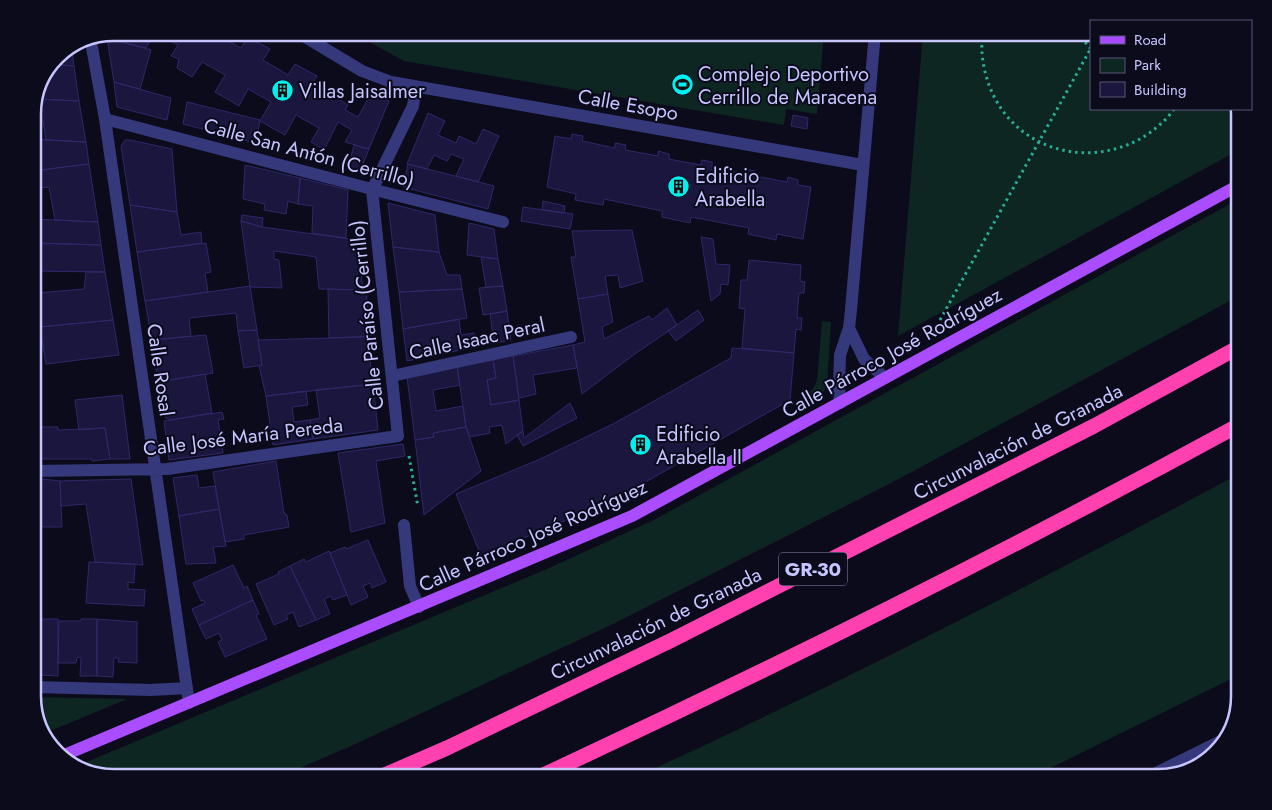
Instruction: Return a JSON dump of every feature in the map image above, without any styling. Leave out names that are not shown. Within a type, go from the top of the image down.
[{"type":"highway","name":"Circunvalación de Granada","points":[[400,769],[679,636],[1094,426],[1231,351]]},
{"type":"highway","points":[[558,769],[702,701],[909,598],[1120,490],[1231,429]]},
{"type":"main road","name":"Calle Párroco José Rodríguez","points":[[69,753],[632,516],[1231,189]]},
{"type":"street","name":"Calle Esopo","points":[[312,41],[362,71],[391,82],[863,165]]},
{"type":"street","points":[[840,403],[840,355],[849,328],[874,41]]},
{"type":"street","name":"Calle Rosal","points":[[92,45],[105,119],[189,703]]},
{"type":"street","points":[[372,190],[413,106],[416,87]]},
{"type":"street","name":"Calle San Antón (Cerrillo)","points":[[105,119],[372,190],[503,222]]},
{"type":"street","name":"Calle Paraíso (Cerrillo)","points":[[372,190],[398,436]]},
{"type":"street","points":[[849,328],[864,359],[885,378]]},
{"type":"street","name":"Calle Isaac Peral","points":[[392,376],[571,337]]},
{"type":"street","name":"Calle José María Pereda","points":[[41,471],[156,470],[398,436]]},
{"type":"street","points":[[404,525],[410,586],[419,607]]},
{"type":"street","points":[[41,687],[151,690],[187,688]]},
{"type":"street","points":[[1169,767],[1211,746]]},
{"type":"path","points":[[982,41],[984,73],[994,100],[1012,123],[1038,142],[1064,151],[1094,154],[1124,148],[1150,133],[1173,110]]},
{"type":"path","points":[[939,322],[1090,48]]},
{"type":"path","points":[[408,448],[418,511]]},
{"type":"green space","name":"Complejo Deportivo Cerrillo de Maracena","points":[[368,41],[823,41],[817,114],[786,109],[784,125],[404,61]]},
{"type":"green space","points":[[922,41],[1090,41],[1090,110],[1230,110],[1231,154],[898,336]]},
{"type":"green space","points":[[1231,203],[1231,300],[893,482],[613,624],[298,769],[114,769],[86,762],[547,569],[654,520]]},
{"type":"green space","points":[[822,321],[831,322],[827,385],[822,395],[812,405],[803,398],[813,389],[817,381]]},
{"type":"green space","points":[[1231,478],[1231,679],[1048,769],[653,769],[789,705],[1090,553]]},
{"type":"green space","points":[[41,697],[127,699],[50,731],[41,701]]},
{"type":"building","name":"Villas Jaisalmer","points":[[118,41],[150,41],[146,48]]},
{"type":"building","points":[[118,41],[151,50],[140,89],[114,82],[108,42]]},
{"type":"building","name":"Villas Jaisalmer","points":[[171,41],[228,41],[241,48],[245,41],[255,41],[270,49],[263,60],[288,75],[295,64],[317,76],[310,87],[323,94],[326,88],[339,95],[337,98],[348,105],[345,110],[358,117],[370,95],[389,101],[369,149],[345,142],[352,130],[338,122],[324,150],[311,142],[319,128],[296,115],[285,135],[260,121],[271,102],[248,89],[239,106],[215,92],[225,75],[202,62],[192,77],[177,68],[179,59],[171,56],[178,45]]},
{"type":"building","points":[[73,55],[74,66],[61,65]]},
{"type":"building","points":[[61,65],[74,66],[79,101],[43,99],[49,82]]},
{"type":"building","points":[[114,82],[171,98],[167,120],[117,107]]},
{"type":"building","points":[[43,99],[79,101],[86,142],[46,140],[43,121],[41,121],[41,109]]},
{"type":"building","points":[[187,102],[260,120],[256,143],[183,124]]},
{"type":"building","name":"Villas Jaisalmer","points":[[428,113],[445,121],[438,135],[456,143],[459,136],[476,144],[483,129],[499,136],[478,182],[456,176],[464,159],[451,154],[447,161],[434,155],[427,169],[407,164]]},
{"type":"building","points":[[793,115],[808,118],[807,129],[791,126]]},
{"type":"building","name":"Edificio Arabella","points":[[572,134],[583,136],[582,141],[615,148],[615,143],[626,145],[625,150],[658,156],[658,151],[669,154],[669,159],[701,165],[702,160],[712,162],[712,167],[744,174],[745,169],[755,171],[755,176],[787,182],[788,177],[798,180],[798,185],[811,187],[803,239],[777,234],[776,240],[748,234],[749,228],[691,217],[690,223],[662,217],[662,211],[604,199],[603,205],[575,200],[576,194],[547,187],[555,136],[571,139]]},
{"type":"building","points":[[41,139],[86,142],[89,164],[41,170]]},
{"type":"building","points":[[125,140],[172,149],[177,212],[130,205],[121,146]]},
{"type":"building","points":[[354,145],[369,149],[360,171],[348,168]]},
{"type":"building","points":[[89,164],[98,222],[55,220],[49,187],[41,188],[41,170]]},
{"type":"building","points":[[408,164],[494,186],[488,209],[403,187]]},
{"type":"building","points":[[245,165],[300,178],[298,204],[288,201],[286,214],[264,210],[265,204],[243,199]]},
{"type":"building","points":[[300,178],[348,190],[346,238],[312,233],[313,206],[298,204]]},
{"type":"building","points":[[543,201],[565,206],[564,213],[542,210]]},
{"type":"building","points":[[388,203],[435,215],[439,252],[393,247]]},
{"type":"building","points":[[130,205],[177,212],[181,235],[201,232],[202,243],[137,252]]},
{"type":"building","points":[[523,207],[573,214],[570,229],[521,221]]},
{"type":"building","points":[[242,215],[263,218],[262,227],[241,221]]},
{"type":"building","points":[[41,219],[98,222],[101,245],[41,243]]},
{"type":"building","points":[[241,221],[262,227],[357,240],[363,290],[319,289],[316,257],[274,251],[274,259],[279,260],[282,288],[250,287]]},
{"type":"building","points":[[469,223],[494,229],[498,259],[467,255]]},
{"type":"building","points":[[632,230],[643,281],[620,288],[618,275],[605,276],[608,294],[578,299],[571,257],[576,257],[572,231]]},
{"type":"building","points":[[701,237],[713,239],[716,264],[730,265],[728,285],[721,284],[720,294],[711,301]]},
{"type":"building","points":[[41,243],[101,245],[105,272],[41,271]]},
{"type":"building","points":[[206,243],[211,272],[205,273],[208,292],[145,301],[137,252]]},
{"type":"building","points":[[393,247],[439,252],[447,275],[460,275],[462,289],[399,292]]},
{"type":"building","points":[[481,257],[498,259],[503,286],[486,287]]},
{"type":"building","name":"Edificio Arabella","points":[[749,260],[801,265],[800,281],[805,282],[804,293],[799,293],[797,318],[802,318],[801,330],[796,329],[794,353],[742,348],[745,309],[739,308],[741,280],[747,280]]},
{"type":"building","points":[[86,272],[105,272],[113,320],[41,327],[41,293],[84,289]]},
{"type":"building","points":[[250,286],[257,330],[238,331],[236,313],[189,318],[191,336],[152,340],[145,301]]},
{"type":"building","points":[[503,286],[507,311],[483,315],[479,288]]},
{"type":"building","points":[[328,289],[366,290],[371,336],[329,338]]},
{"type":"building","points":[[462,289],[467,318],[403,329],[399,292]]},
{"type":"building","points":[[608,294],[613,322],[602,327],[604,339],[649,316],[652,320],[667,308],[677,325],[582,394],[573,345],[585,342],[578,299]]},
{"type":"building","points":[[698,310],[704,320],[676,341],[668,331]]},
{"type":"building","points":[[507,311],[511,340],[494,343],[490,314]]},
{"type":"building","points":[[459,319],[461,335],[474,333],[476,347],[407,361],[403,329]]},
{"type":"building","points":[[113,320],[119,355],[46,364],[41,327]]},
{"type":"building","points":[[257,330],[262,365],[244,368],[238,331]]},
{"type":"building","points":[[206,335],[213,373],[158,382],[152,340]]},
{"type":"building","points":[[367,337],[373,384],[266,396],[259,366],[262,365],[258,340]]},
{"type":"building","points":[[573,345],[577,368],[533,375],[536,394],[519,398],[513,356]]},
{"type":"building","name":"Edificio Arabella II","points":[[732,348],[794,353],[790,400],[642,484],[564,521],[481,556],[456,494],[538,460],[613,424],[731,358]]},
{"type":"building","points":[[513,356],[519,400],[491,405],[487,380],[496,378],[493,360]]},
{"type":"building","points":[[493,360],[496,378],[487,380],[491,405],[519,400],[523,431],[506,444],[502,425],[489,427],[490,433],[470,437],[466,427],[457,367]]},
{"type":"building","points":[[457,367],[460,385],[433,390],[436,411],[463,406],[466,427],[433,433],[434,437],[415,440],[407,377]]},
{"type":"building","points":[[205,374],[212,413],[171,420],[166,418],[163,414],[158,382]]},
{"type":"building","points":[[373,384],[378,430],[313,439],[310,420],[320,418],[316,390]]},
{"type":"building","points":[[306,391],[308,405],[292,407],[294,422],[310,420],[313,439],[273,445],[266,396]]},
{"type":"building","points":[[122,395],[130,459],[110,459],[105,428],[79,430],[75,400]]},
{"type":"building","points":[[570,403],[577,418],[523,446],[517,435],[523,431],[524,438]]},
{"type":"building","points":[[222,412],[224,419],[218,420],[223,453],[169,460],[164,421]]},
{"type":"building","points":[[41,427],[58,427],[58,430],[105,428],[110,459],[92,461],[92,459],[41,459]]},
{"type":"building","points":[[466,427],[481,471],[424,515],[415,440],[434,437],[433,433]]},
{"type":"building","points":[[403,444],[405,456],[376,461],[385,523],[351,532],[338,453]]},
{"type":"building","points":[[276,461],[284,513],[287,515],[289,527],[244,535],[244,539],[225,542],[213,472]]},
{"type":"building","points":[[197,475],[199,488],[215,486],[219,509],[179,516],[173,478]]},
{"type":"building","points":[[41,479],[60,481],[62,527],[41,527]]},
{"type":"building","points":[[131,479],[143,565],[95,562],[86,504],[61,506],[60,481]]},
{"type":"building","points":[[219,509],[226,546],[213,547],[216,563],[186,564],[179,516]]},
{"type":"building","points":[[368,540],[386,582],[372,588],[370,583],[363,586],[368,597],[351,605],[330,553]]},
{"type":"building","points":[[329,551],[347,595],[333,600],[331,596],[324,599],[330,614],[316,620],[290,566],[304,559],[306,562]]},
{"type":"building","points":[[89,562],[135,564],[134,583],[128,582],[128,589],[145,590],[144,606],[86,603]]},
{"type":"building","points":[[233,565],[244,588],[247,586],[253,600],[199,625],[192,609],[205,603],[204,600],[201,601],[193,583]]},
{"type":"building","points":[[290,566],[316,620],[299,627],[293,612],[286,615],[288,619],[274,625],[256,584],[279,574],[278,572]]},
{"type":"building","points":[[253,600],[259,614],[256,615],[267,639],[225,657],[218,642],[222,640],[219,633],[206,639],[199,625]]},
{"type":"building","points":[[43,619],[58,619],[58,676],[41,675]]},
{"type":"building","points":[[81,619],[97,619],[97,676],[80,676],[81,658],[77,657],[76,663],[58,663],[59,621],[81,621]]},
{"type":"building","points":[[97,619],[137,622],[137,663],[118,662],[119,658],[114,658],[113,677],[97,676]]},
{"type":"place","name":"Complejo Deportivo Cerrillo de Maracena","points":[[682,85]]},
{"type":"place","name":"Villas Jaisalmer","points":[[283,91]]},
{"type":"place","name":"Edificio Arabella","points":[[679,187]]},
{"type":"place","name":"Edificio Arabella II","points":[[640,445]]}]
